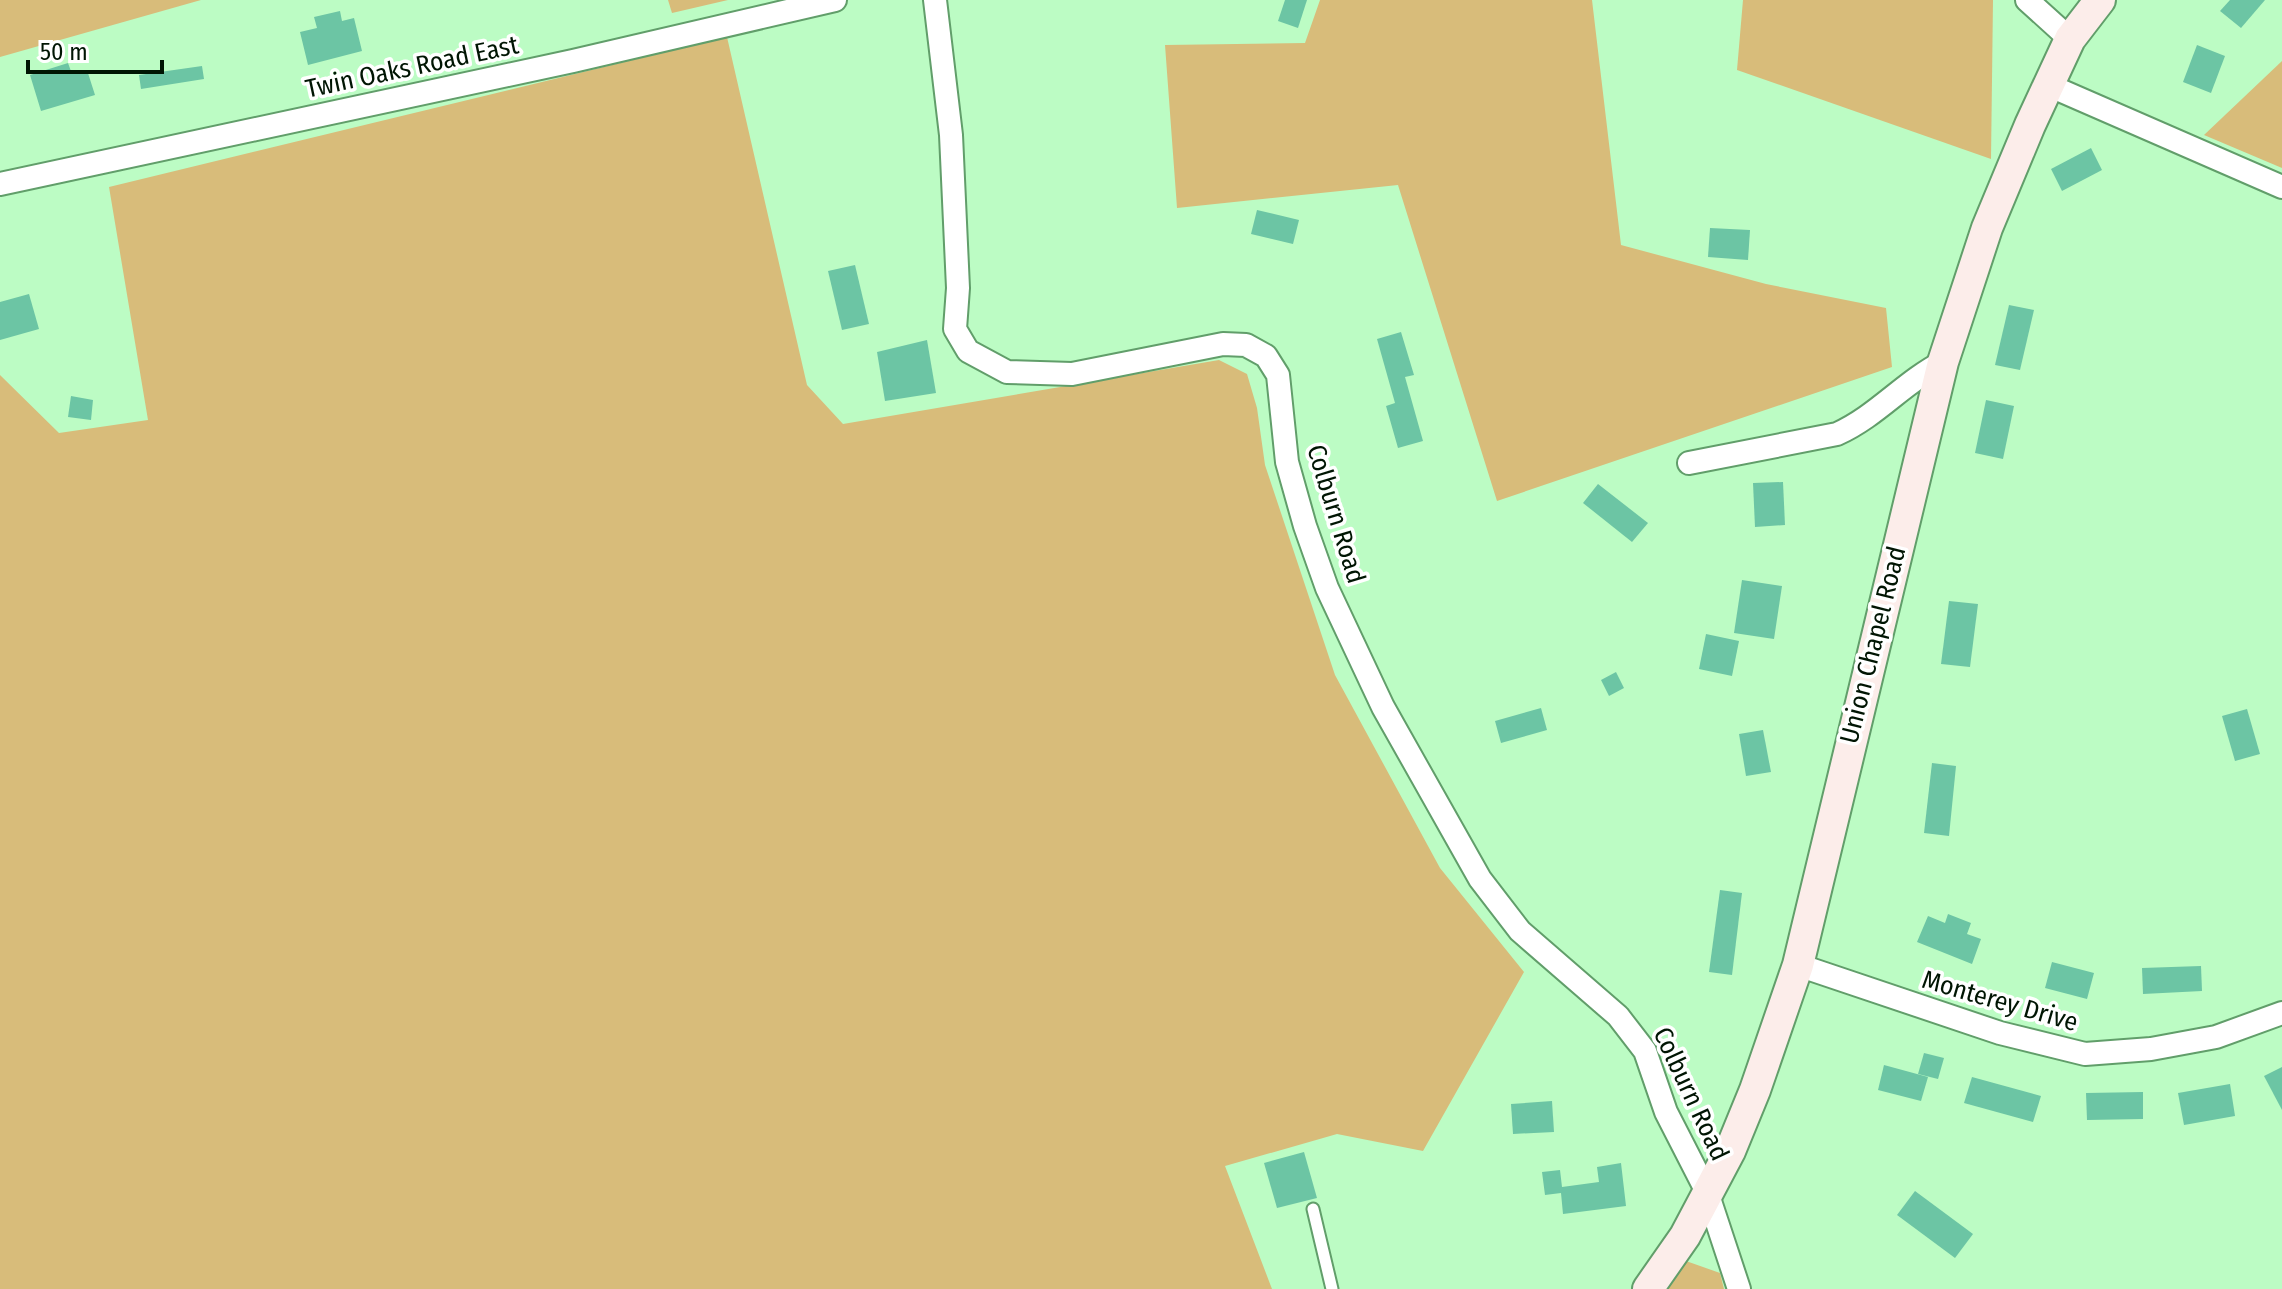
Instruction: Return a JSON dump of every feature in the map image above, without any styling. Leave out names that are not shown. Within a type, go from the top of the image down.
[{"type":"street","name":"Twin Oaks Road East","points":[[0,184],[559,64],[835,0]]},
{"type":"street","name":"Colburn Road","points":[[935,0],[951,135],[958,288],[955,329],[968,351],[1007,372],[1059,374],[1223,344],[1246,345],[1266,356],[1278,375],[1287,462],[1305,526],[1338,612],[1383,707],[1480,879],[1496,900],[1520,931],[1603,1001],[1633,1033],[1654,1070],[1666,1112],[1684,1151],[1707,1192],[1739,1289]]},
{"type":"street","points":[[2027,0],[2070,39]]},
{"type":"street","name":"Union Chapel Road","points":[[1648,1289],[1685,1236],[1730,1151],[1755,1090],[1798,965],[1943,362],[1956,332],[1987,228],[2048,85],[2070,39],[2100,0]]},
{"type":"street","points":[[2048,85],[2282,187]]},
{"type":"street","points":[[1689,463],[1837,434],[1857,425],[1915,376],[1943,362]]},
{"type":"street","name":"Monterey Drive","points":[[1798,965],[2000,1033],[2085,1054],[2151,1049],[2216,1037],[2282,1013]]},
{"type":"lane","points":[[1313,1209],[1332,1289]]},
{"type":"shaded area","points":[[0,0],[201,0],[0,57]]},
{"type":"shaded area","points":[[668,0],[728,0],[672,13]]},
{"type":"shaded area","points":[[1320,0],[1592,0],[1621,245],[1766,284],[1886,308],[1892,367],[1497,501],[1398,185],[1177,208],[1165,45],[1305,43]]},
{"type":"shaded area","points":[[1743,0],[1993,0],[1991,159],[1737,70]]},
{"type":"shaded area","points":[[727,37],[807,385],[843,424],[1219,360],[1247,374],[1257,408],[1265,465],[1335,675],[1440,868],[1524,972],[1423,1151],[1337,1134],[1225,1166],[1272,1289],[0,1289],[0,375],[59,433],[148,420],[109,187]]},
{"type":"shaded area","points":[[2282,61],[2282,168],[2204,135]]},
{"type":"shaded area","points":[[1686,1261],[1720,1273],[1724,1289],[1662,1289]]},
{"type":"building","points":[[1285,0],[1307,0],[1298,28],[1278,21]]},
{"type":"building","points":[[2230,0],[2265,0],[2241,28],[2220,11]]},
{"type":"building","points":[[340,11],[342,21],[354,18],[362,51],[308,65],[300,32],[317,28],[314,17]]},
{"type":"building","points":[[2197,45],[2225,56],[2211,93],[2183,82]]},
{"type":"building","points":[[68,63],[72,74],[87,70],[95,95],[41,111],[30,75]]},
{"type":"building","points":[[202,66],[204,79],[141,89],[139,75]]},
{"type":"building","points":[[2091,148],[2102,170],[2062,191],[2051,169]]},
{"type":"building","points":[[1257,210],[1299,220],[1293,244],[1251,234]]},
{"type":"building","points":[[1710,228],[1750,230],[1748,260],[1708,257]]},
{"type":"building","points":[[855,265],[869,324],[842,330],[828,271]]},
{"type":"building","points":[[29,294],[39,329],[0,340],[0,302]]},
{"type":"building","points":[[2009,305],[2034,310],[2020,370],[1995,365]]},
{"type":"building","points":[[1401,332],[1414,375],[1405,377],[1423,441],[1398,448],[1386,406],[1395,403],[1377,339]]},
{"type":"building","points":[[927,340],[936,393],[885,401],[877,352]]},
{"type":"building","points":[[71,396],[93,400],[91,420],[68,417]]},
{"type":"building","points":[[1986,400],[2014,406],[2003,459],[1975,453]]},
{"type":"building","points":[[1783,482],[1785,525],[1755,527],[1753,483]]},
{"type":"building","points":[[1598,484],[1648,523],[1632,542],[1583,503]]},
{"type":"building","points":[[1742,580],[1782,586],[1774,639],[1734,633]]},
{"type":"building","points":[[1949,601],[1978,604],[1970,667],[1941,664]]},
{"type":"building","points":[[1706,634],[1739,641],[1732,676],[1699,669]]},
{"type":"building","points":[[1616,672],[1624,688],[1609,696],[1601,680]]},
{"type":"building","points":[[1541,708],[1547,730],[1501,743],[1495,721]]},
{"type":"building","points":[[2247,709],[2260,754],[2235,761],[2222,716]]},
{"type":"building","points":[[1763,730],[1771,772],[1746,776],[1739,734]]},
{"type":"building","points":[[1932,763],[1956,766],[1949,836],[1924,833]]},
{"type":"building","points":[[1720,890],[1742,893],[1732,975],[1709,972]]},
{"type":"building","points":[[1948,914],[1971,923],[1967,934],[1981,939],[1972,964],[1917,942],[1928,916],[1945,923]]},
{"type":"building","points":[[2052,962],[2094,973],[2087,999],[2045,988]]},
{"type":"building","points":[[2201,966],[2202,991],[2143,994],[2142,968]]},
{"type":"building","points":[[1924,1053],[1944,1058],[1938,1079],[1918,1074]]},
{"type":"building","points":[[1884,1065],[1928,1077],[1921,1101],[1878,1090]]},
{"type":"building","points":[[2282,1067],[2282,1110],[2264,1076]]},
{"type":"building","points":[[1972,1077],[2041,1096],[2033,1122],[1964,1103]]},
{"type":"building","points":[[2230,1084],[2235,1116],[2184,1125],[2178,1093]]},
{"type":"building","points":[[2143,1092],[2143,1119],[2087,1120],[2086,1093]]},
{"type":"building","points":[[1552,1101],[1554,1132],[1513,1134],[1511,1104]]},
{"type":"building","points":[[1304,1152],[1317,1198],[1277,1208],[1264,1163]]},
{"type":"building","points":[[1621,1163],[1626,1206],[1563,1214],[1561,1193],[1545,1195],[1542,1172],[1560,1170],[1562,1187],[1599,1182],[1597,1167]]},
{"type":"building","points":[[1915,1191],[1973,1234],[1955,1258],[1897,1215]]}]
